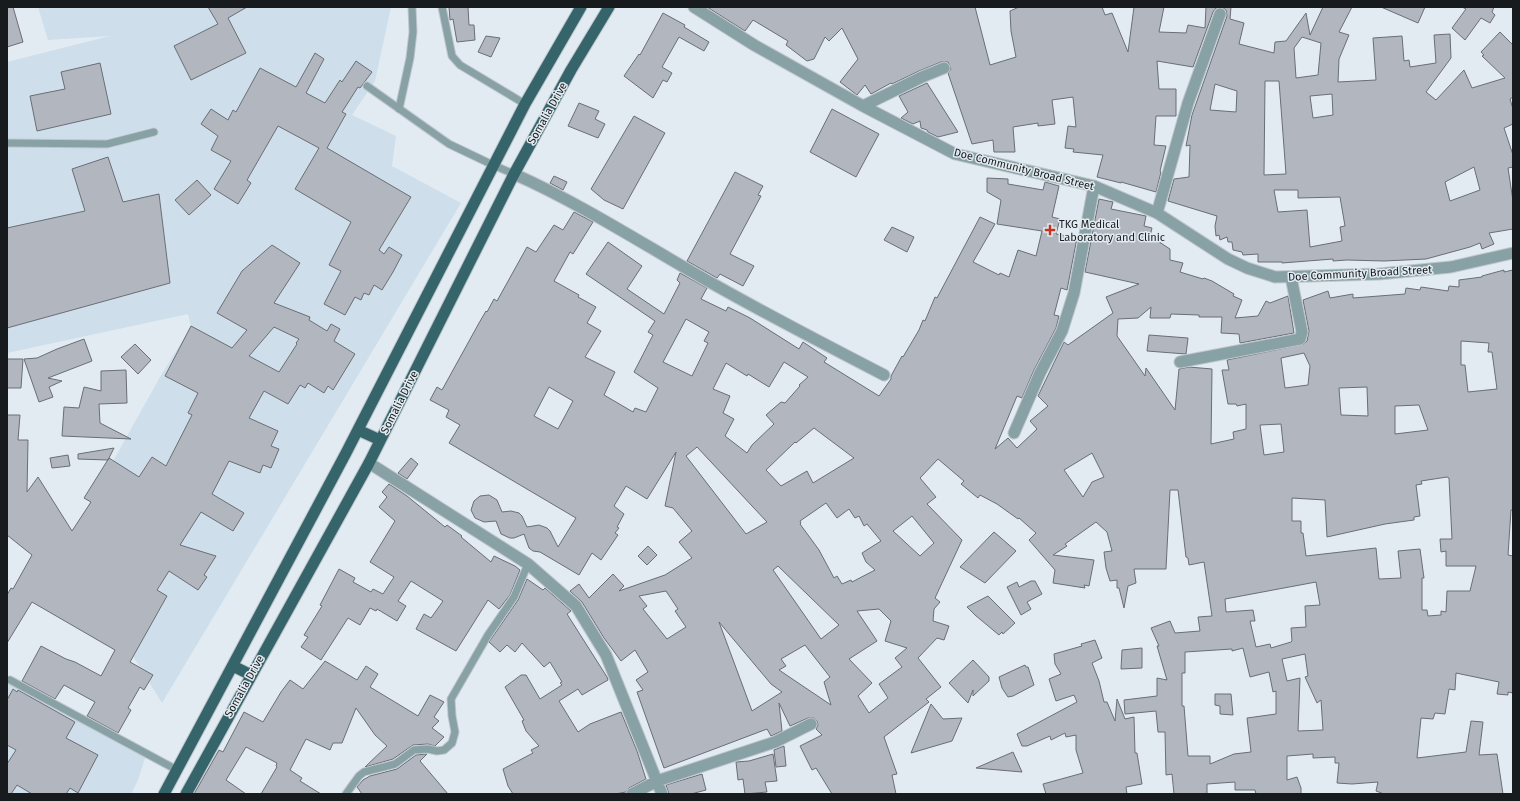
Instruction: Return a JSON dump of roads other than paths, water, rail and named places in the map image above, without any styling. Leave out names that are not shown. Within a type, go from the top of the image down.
[{"type":"main road","name":"Somalia Drive","points":[[164,794],[358,430],[525,104],[581,7]]},
{"type":"main road","name":"Somalia Drive","points":[[186,794],[368,463],[514,174],[571,70],[609,7]]},
{"type":"main road","points":[[358,430],[380,440]]},
{"type":"main road","points":[[233,666],[251,675]]},
{"type":"street","name":"Doe Community Broad Street","points":[[694,7],[754,45],[863,106],[955,154],[1094,186],[1157,213],[1228,259],[1247,268],[1275,278],[1379,274],[1451,267],[1513,253]]},
{"type":"street","points":[[1157,213],[1188,103],[1220,14]]},
{"type":"street","points":[[863,106],[944,68]]},
{"type":"street","points":[[514,174],[550,190],[712,283],[884,375]]},
{"type":"street","points":[[1014,433],[1040,373],[1062,331],[1074,293],[1094,186]]},
{"type":"street","points":[[1180,362],[1300,339],[1302,332],[1291,277]]},
{"type":"street","points":[[368,463],[528,564],[576,606],[606,655],[662,794]]},
{"type":"street","points":[[632,794],[657,781],[776,742],[811,724]]},
{"type":"lane","points":[[399,110],[410,58],[413,32],[412,7]]},
{"type":"lane","points":[[442,7],[452,56],[460,65],[525,104]]},
{"type":"lane","points":[[368,86],[399,110],[449,144],[514,174]]},
{"type":"lane","points":[[7,143],[107,144],[154,132]]},
{"type":"lane","points":[[346,794],[359,776],[364,772],[395,764],[414,750],[444,750],[452,743],[455,732],[451,699],[488,635],[514,597],[528,564]]},
{"type":"lane","points":[[10,680],[177,770]]},
{"type":"place","name":"TKG Medical Laboratory and Clinic","points":[[1050,230]]}]
